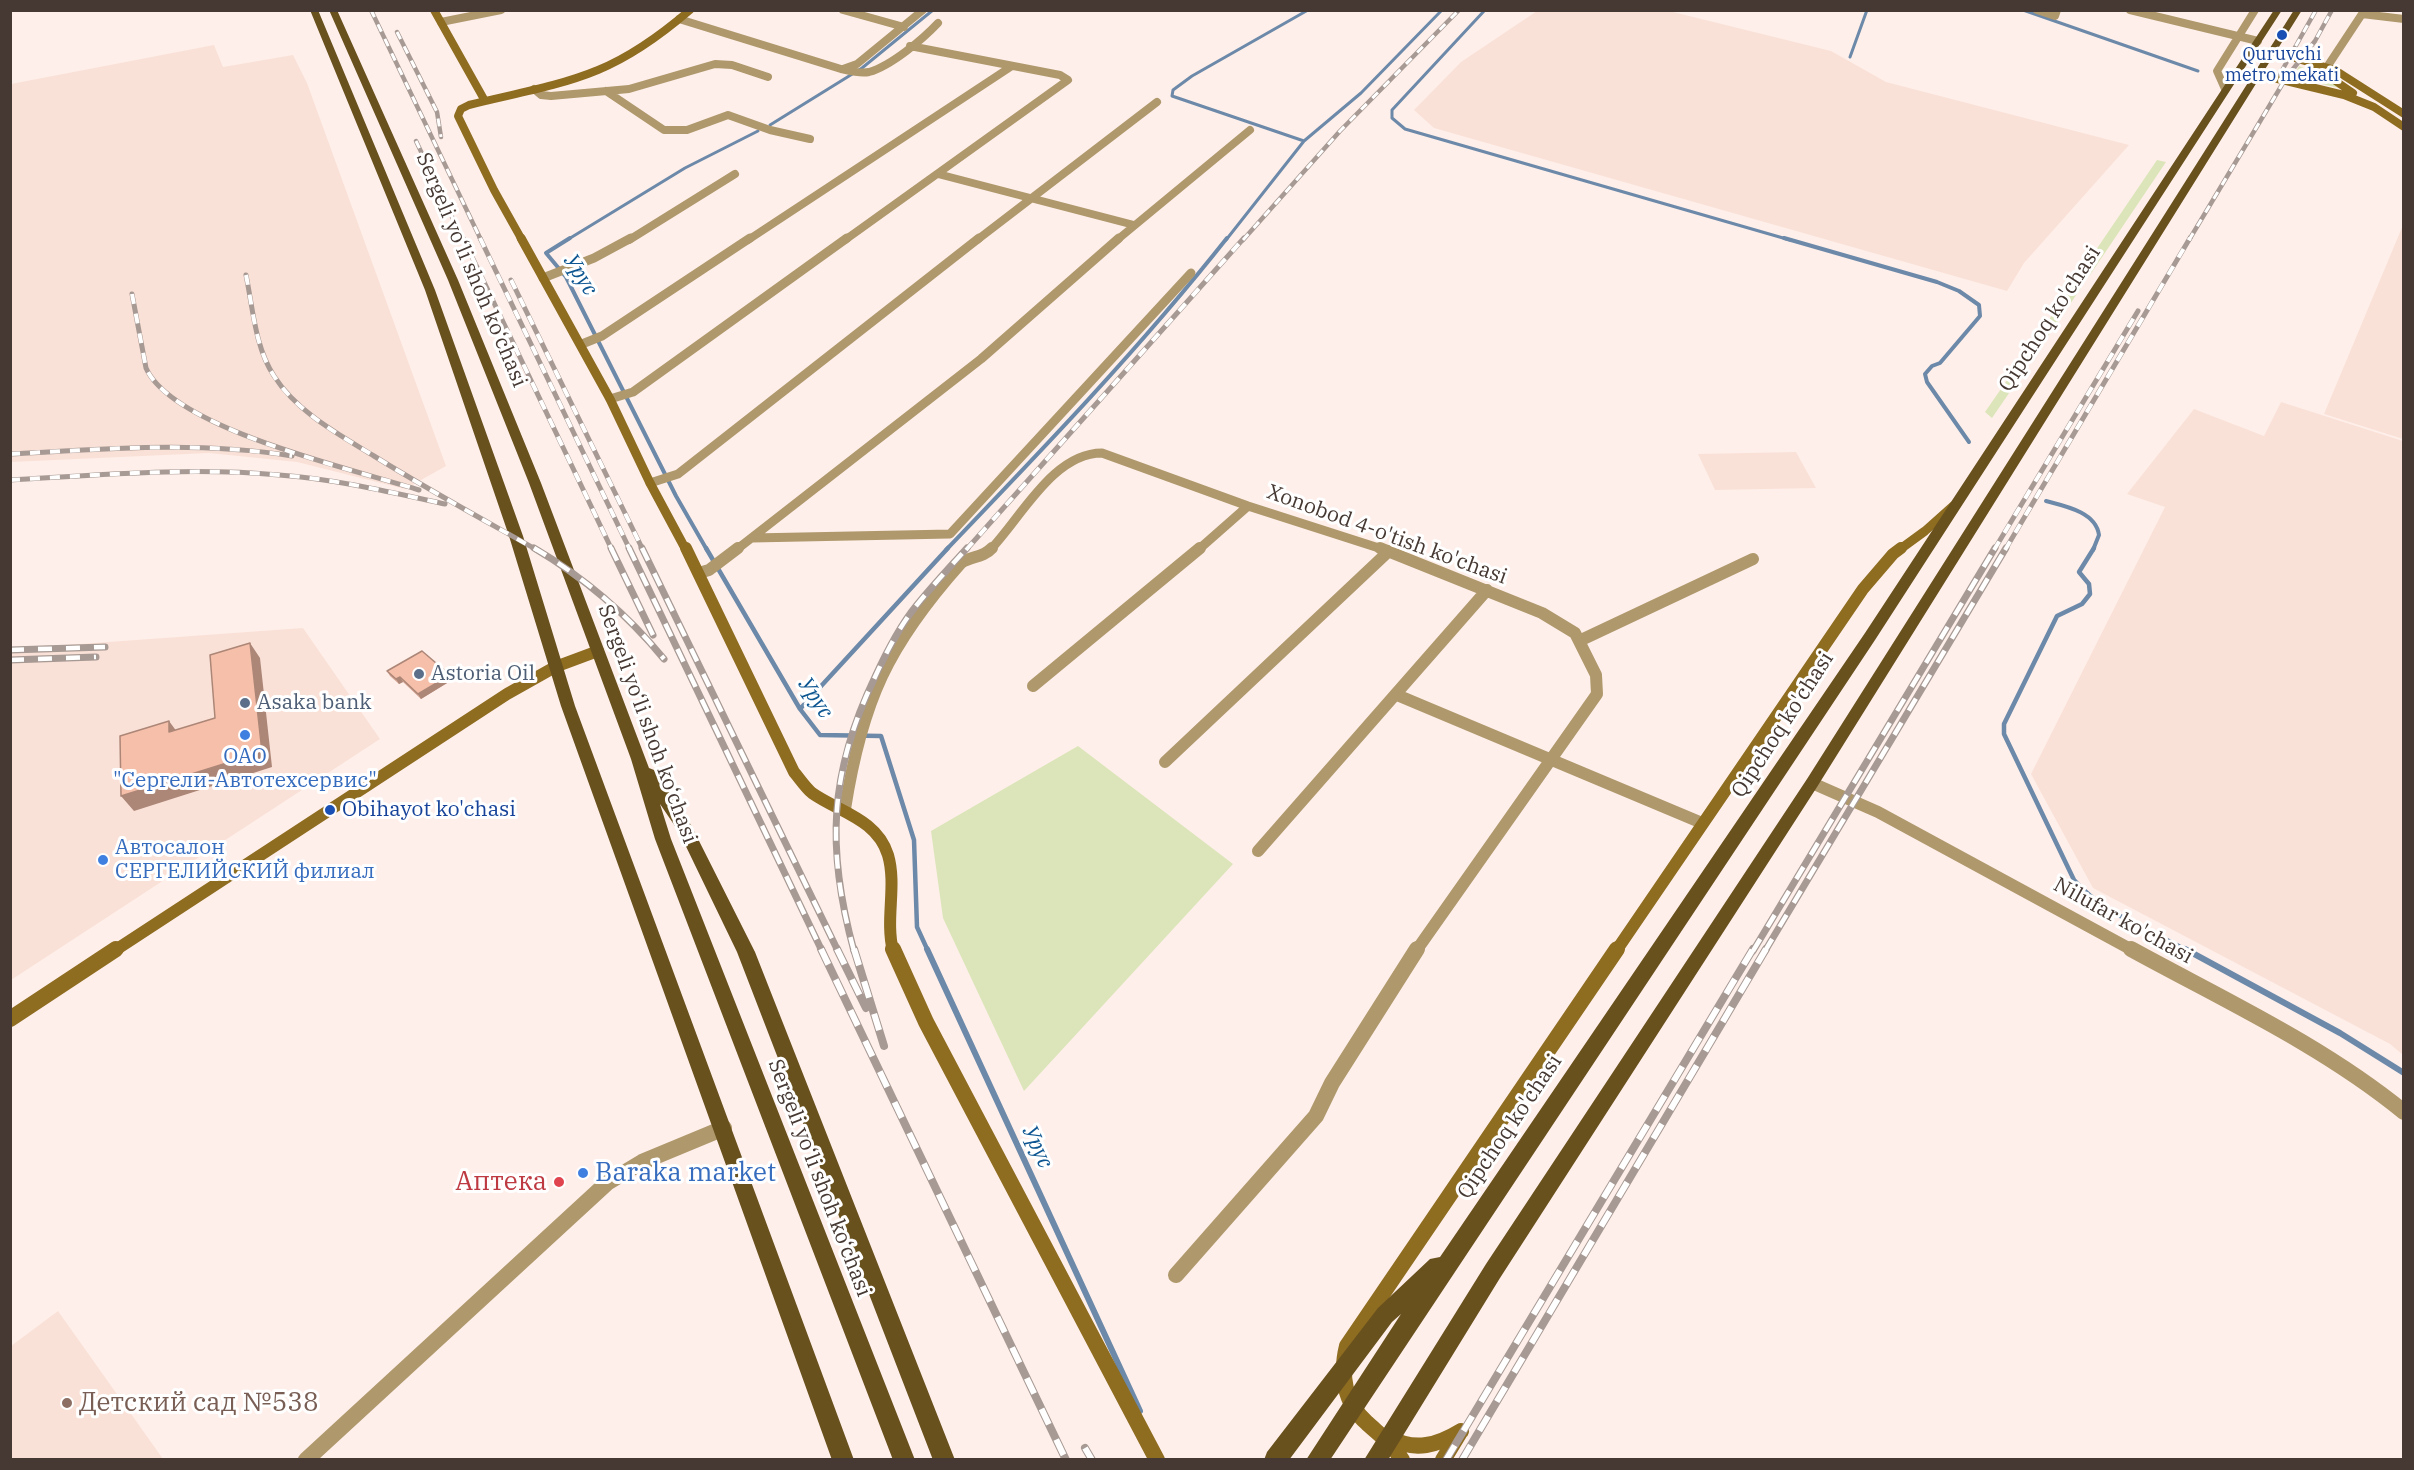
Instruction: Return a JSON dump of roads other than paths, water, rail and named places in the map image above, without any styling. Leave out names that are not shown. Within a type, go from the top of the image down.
[{"type":"main road","points":[[314,10],[430,290],[516,536],[555,667],[843,1460]]},
{"type":"main road","name":"Sergeli yo‘li shoh ko‘chasi","points":[[333,10],[453,280],[535,483],[639,759],[663,839],[904,1460]]},
{"type":"main road","name":"Qipchoq ko'chasi","points":[[1317,1460],[1456,1247],[1741,829],[2100,285],[2237,70],[2278,10]]},
{"type":"main road","points":[[1375,1460],[1493,1271],[1812,783],[2298,10]]},
{"type":"main road","points":[[2255,44],[2271,51]]},
{"type":"main road","points":[[2237,70],[2257,74]]},
{"type":"main road","points":[[2005,429],[2030,438]]},
{"type":"main road","points":[[639,759],[685,830],[741,942],[944,1460]]},
{"type":"main road","points":[[1275,1460],[1385,1315],[1456,1247]]},
{"type":"street","points":[[434,10],[485,101]]},
{"type":"street","points":[[441,22],[501,10]]},
{"type":"street","points":[[690,10],[645,45],[597,70],[464,107],[458,112],[458,116],[494,190],[592,341],[610,399],[650,483],[699,573],[794,772],[815,794],[871,827],[884,845],[889,860],[891,941],[896,958],[932,1032],[1157,1460]]},
{"type":"street","points":[[843,10],[904,27]]},
{"type":"street","points":[[841,69],[857,64],[923,10]]},
{"type":"street","points":[[2037,10],[2056,13]]},
{"type":"street","points":[[2130,10],[2176,18],[2255,44]]},
{"type":"street","points":[[2225,89],[2217,71],[2255,10]]},
{"type":"street","points":[[2327,67],[2362,14],[2403,19]]},
{"type":"street","points":[[679,20],[857,72],[874,70],[931,33],[938,23]]},
{"type":"street","points":[[610,399],[633,392],[1068,80],[1060,75],[910,46]]},
{"type":"street","points":[[2271,51],[2327,67],[2403,114]]},
{"type":"street","points":[[2308,61],[2403,127]]},
{"type":"street","points":[[534,89],[541,95],[551,96],[629,89],[715,64],[727,64],[768,77]]},
{"type":"street","points":[[592,341],[1012,66]]},
{"type":"street","points":[[2257,74],[2334,92],[2374,107]]},
{"type":"street","points":[[606,91],[664,130],[687,129],[728,115],[770,130],[810,139]]},
{"type":"street","points":[[650,483],[678,474],[1157,102]]},
{"type":"street","points":[[699,573],[716,565],[752,538],[981,359],[1134,225],[1250,130]]},
{"type":"street","points":[[549,276],[568,270],[683,208],[735,174]]},
{"type":"street","points":[[938,174],[1134,225]]},
{"type":"street","points":[[752,538],[950,534],[1191,273]]},
{"type":"street","name":"Xonobod 4-o'tish ko'chasi","points":[[845,810],[854,748],[863,717],[891,655],[916,615],[964,560],[985,555],[1041,488],[1077,455],[1095,451],[1248,506],[1389,551],[1542,613],[1575,633],[1596,675],[1597,694],[1552,761],[1421,943],[1332,1083],[1316,1116],[1176,1275]]},
{"type":"street","points":[[1402,1460],[1395,1446],[1360,1417],[1351,1402],[1344,1382],[1343,1364],[1347,1346],[1863,589],[1893,554],[1925,531],[1956,503]]},
{"type":"street","points":[[1033,686],[1248,506]]},
{"type":"street","points":[[1165,762],[1389,551]]},
{"type":"street","points":[[1579,641],[1753,560]]},
{"type":"street","points":[[1258,851],[1487,590]]},
{"type":"street","points":[[10,1019],[439,738],[555,667],[598,651]]},
{"type":"street","points":[[1397,695],[1702,823]]},
{"type":"street","name":"Nilufar ko'chasi","points":[[1812,783],[1878,812],[2296,1039],[2372,1086],[2403,1112]]},
{"type":"street","points":[[306,1460],[601,1187],[618,1174],[642,1162],[724,1128]]},
{"type":"street","points":[[1360,1417],[1397,1443],[1407,1446],[1434,1444],[1461,1431],[1443,1460]]},
{"type":"waterway","name":"Урус","points":[[770,125],[862,68],[933,10]]},
{"type":"waterway","points":[[1304,141],[1172,96],[1173,90],[1192,76],[1308,10]]},
{"type":"waterway","points":[[1304,141],[1361,93],[1442,10]]},
{"type":"waterway","points":[[1485,10],[1392,110],[1392,118],[1405,129],[1790,240]]},
{"type":"waterway","points":[[1850,57],[1867,10]]},
{"type":"waterway","points":[[2023,10],[2198,71]]},
{"type":"waterway","name":"Урус","points":[[567,240],[685,168],[758,131]]},
{"type":"waterway","points":[[1226,240],[1304,141]]},
{"type":"waterway","name":"Урус","points":[[570,238],[546,253],[566,277],[676,496],[707,550]]},
{"type":"waterway","points":[[946,550],[1055,436],[1160,319],[1227,238]]},
{"type":"waterway","points":[[1784,238],[1937,282],[1959,291],[1979,305],[1980,316],[1940,363],[1932,366],[1925,374],[1927,382],[1969,442]]},
{"type":"waterway","points":[[2046,501],[2078,511],[2092,521],[2099,535],[2093,549]]},
{"type":"waterway","name":"Урус","points":[[706,548],[800,709]]},
{"type":"waterway","points":[[800,709],[948,548]]},
{"type":"waterway","points":[[2093,549],[2079,572],[2089,584],[2090,594],[2082,604],[2057,616],[2004,724],[2004,734],[2074,880],[2085,892],[2112,911],[2188,951]]},
{"type":"waterway","name":"Урус","points":[[800,709],[820,735],[881,736],[914,840],[917,927],[928,951]]},
{"type":"waterway","name":"Урус","points":[[927,949],[1140,1411]]},
{"type":"waterway","points":[[2185,949],[2340,1033],[2404,1073]]},
{"type":"railway","points":[[371,10],[481,240]]},
{"type":"railway","points":[[1243,240],[1340,131],[1459,10]]},
{"type":"railway","points":[[2280,74],[2316,10]]},
{"type":"railway","points":[[2189,240],[2286,78],[2315,41],[2332,10]]},
{"type":"railway","points":[[397,32],[437,112],[441,137]]},
{"type":"railway","points":[[416,141],[463,240]]},
{"type":"railway","points":[[463,238],[612,550]]},
{"type":"railway","points":[[480,238],[630,550]]},
{"type":"railway","points":[[966,550],[1244,238]]},
{"type":"railway","points":[[2005,550],[2190,238]]},
{"type":"railway","points":[[246,275],[263,353],[274,376],[294,401],[346,439],[537,550]]},
{"type":"railway","points":[[511,280],[643,550]]},
{"type":"railway","points":[[132,294],[146,368],[163,390],[191,410],[269,444],[419,490]]},
{"type":"railway","points":[[1994,550],[2138,311]]},
{"type":"railway","points":[[10,454],[116,448],[187,447],[257,451],[292,456]]},
{"type":"railway","points":[[10,480],[144,473],[245,473],[342,483],[445,504]]},
{"type":"railway","points":[[534,548],[588,584],[620,612],[664,659]]},
{"type":"railway","points":[[611,548],[653,635]]},
{"type":"railway","points":[[629,548],[822,951]]},
{"type":"railway","points":[[642,548],[838,951]]},
{"type":"railway","points":[[854,951],[839,879],[836,845],[837,812],[848,746],[875,677],[898,631],[922,599],[967,548]]},
{"type":"railway","points":[[1753,951],[1995,548]]},
{"type":"railway","points":[[1765,951],[2006,548]]},
{"type":"railway","points":[[10,650],[105,647]]},
{"type":"railway","points":[[10,660],[96,657]]},
{"type":"railway","points":[[821,949],[1066,1460]]},
{"type":"railway","points":[[837,949],[866,1008]]},
{"type":"railway","points":[[854,949],[884,1046]]},
{"type":"railway","points":[[1446,1460],[1753,949]]},
{"type":"railway","points":[[1462,1460],[1766,949]]},
{"type":"railway","points":[[1085,1448],[1092,1460]]},
{"type":"place","name":"Quruvchi metro mekati","points":[[2282,35]]},
{"type":"place","name":"Astoria Oil","points":[[419,674]]},
{"type":"place","name":"Asaka bank","points":[[245,703]]},
{"type":"place","name":"ОАО \"Сергели-Автотехсервис\"","points":[[245,735]]},
{"type":"place","name":"Obihayot ko'chasi","points":[[330,810]]},
{"type":"place","name":"Автосалон СЕРГЕЛИЙСКИЙ филиал","points":[[103,860]]},
{"type":"place","name":"Baraka market","points":[[583,1173]]},
{"type":"place","name":"Аптека","points":[[559,1182]]},
{"type":"place","name":"Детский сад №538","points":[[67,1403]]}]
